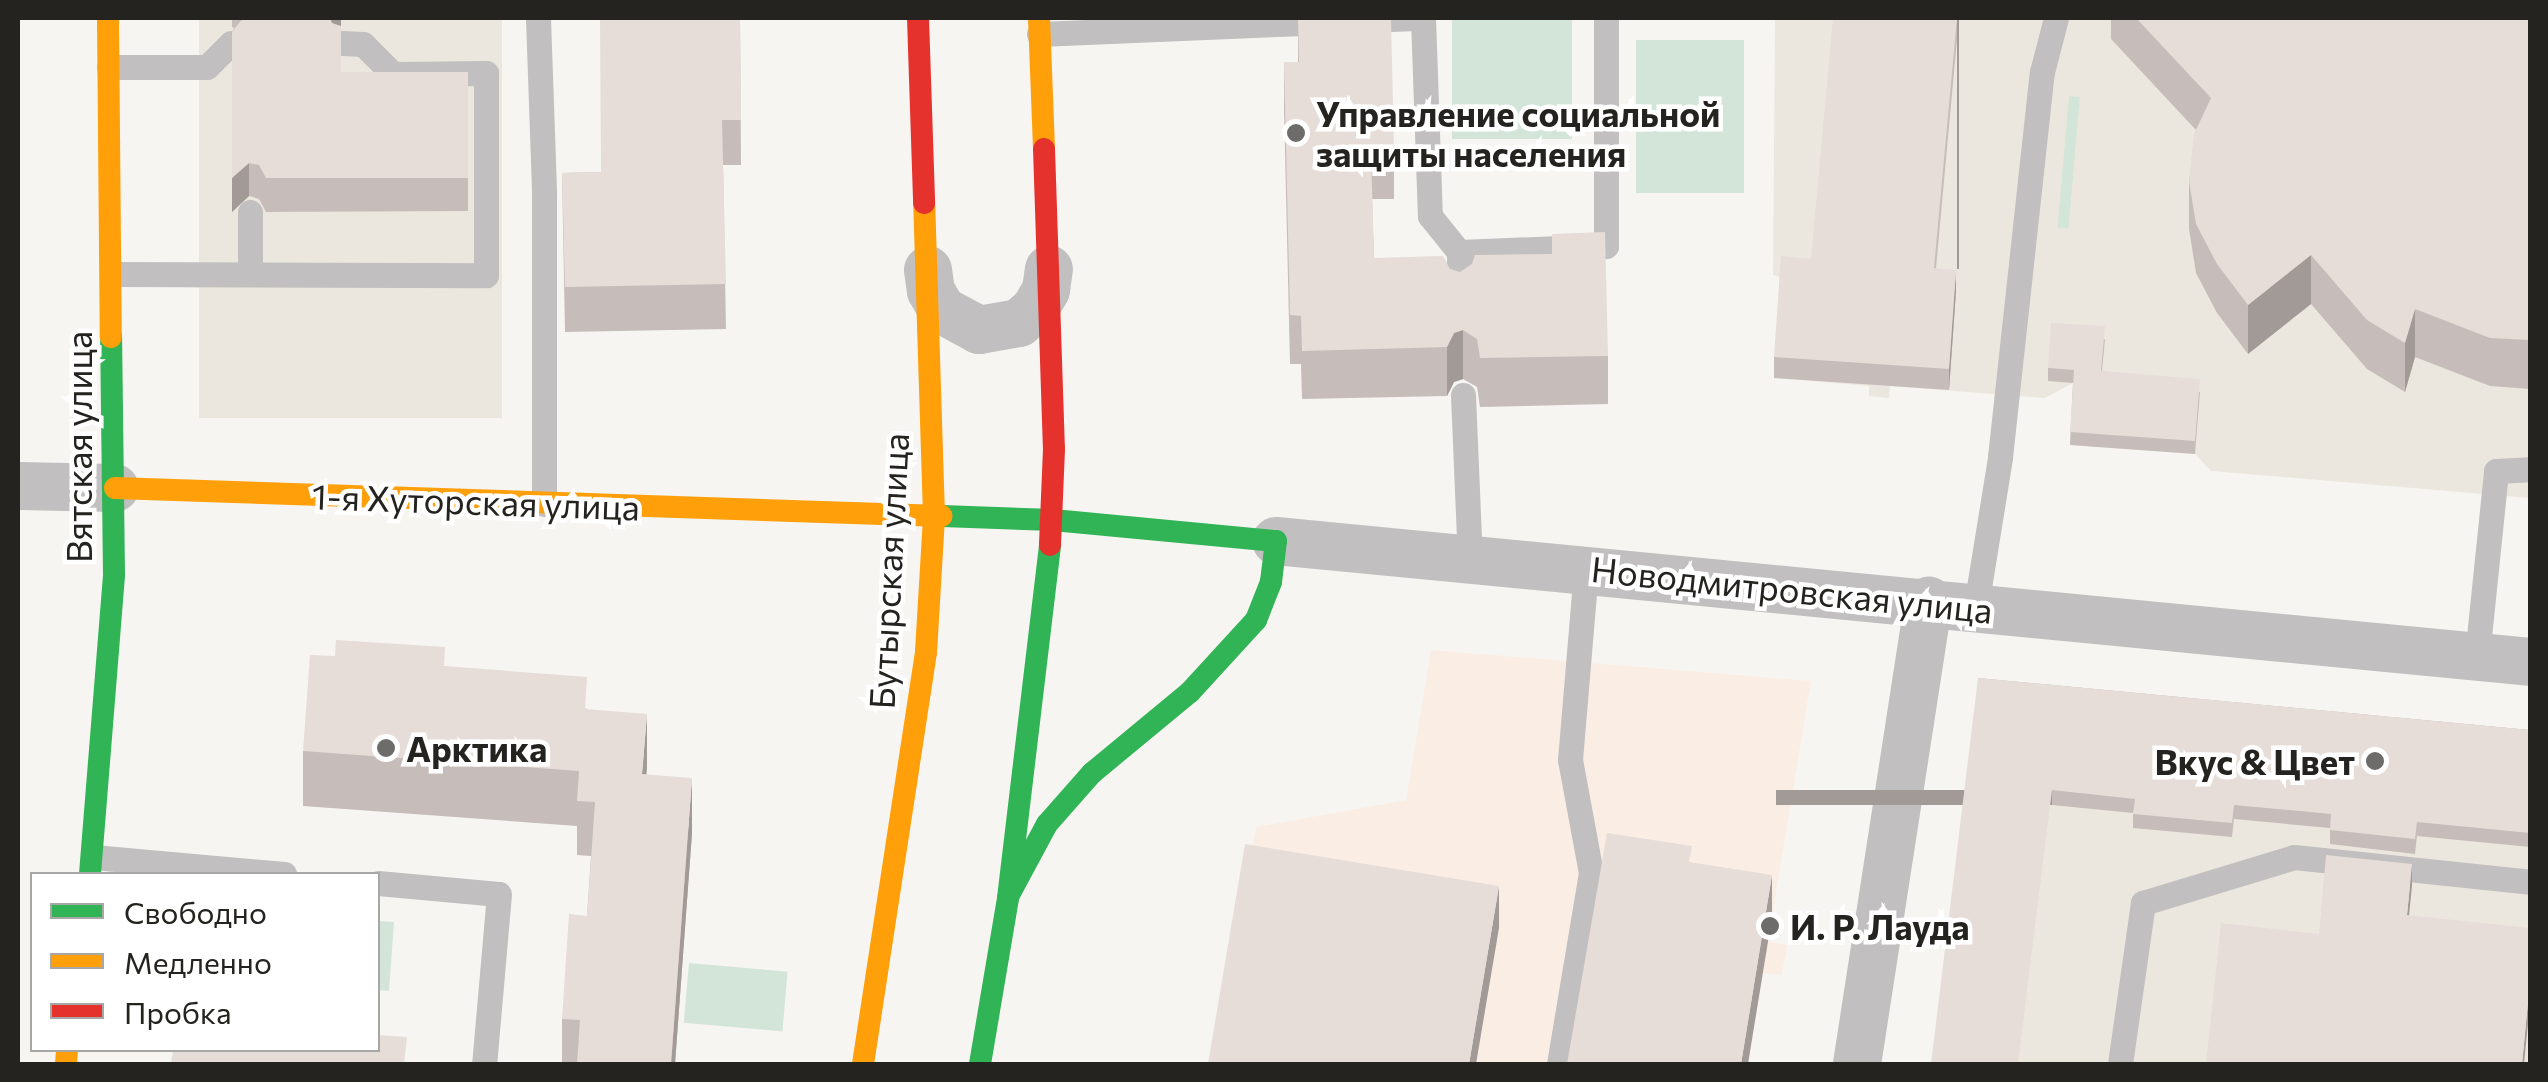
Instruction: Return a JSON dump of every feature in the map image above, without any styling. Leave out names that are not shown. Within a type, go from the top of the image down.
[{"type":"street","name":"Вятская улица","points":[[91,866],[114,575],[116,488],[108,18]]},
{"type":"street","name":"Бутырская улица","points":[[863,1064],[926,652],[934,516],[918,18]]},
{"type":"street","points":[[980,1064],[1008,898],[1053,520],[1049,270],[1039,26]]},
{"type":"street","points":[[928,270],[931,291],[942,310],[978,330],[1019,322],[1035,309],[1046,290],[1049,270]]},
{"type":"street","name":"1-я Хуторская улица","points":[[18,486],[1053,520]]},
{"type":"street","name":"Новодмитровская улица","points":[[1053,520],[1928,601],[2530,662]]},
{"type":"street","points":[[1008,898],[1047,824],[1092,773],[1190,692],[1256,620],[1271,582],[1276,541]]},
{"type":"street","points":[[1857,1064],[1928,601]]},
{"type":"lane","points":[[538,18],[544,231],[544,504]]},
{"type":"lane","points":[[1390,20],[1423,18],[1430,216],[1459,252],[1459,287]]},
{"type":"lane","points":[[1459,252],[1606,246],[1606,18]]},
{"type":"lane","points":[[1976,606],[2000,457],[2042,72],[2056,18]]},
{"type":"lane","points":[[1039,26],[1297,23]]},
{"type":"lane","points":[[109,67],[207,67],[232,43]]},
{"type":"lane","points":[[112,274],[486,274],[486,73],[393,74],[362,44],[342,43]]},
{"type":"lane","points":[[250,212],[250,274]]},
{"type":"lane","points":[[1463,396],[1470,558]]},
{"type":"lane","points":[[2477,656],[2496,471],[2530,469]]},
{"type":"lane","points":[[1559,1064],[1590,873],[1570,760],[1586,569]]},
{"type":"lane","points":[[2120,1064],[2143,903],[2294,857],[2530,882]]},
{"type":"lane","points":[[91,866],[236,872]]},
{"type":"lane","points":[[380,883],[500,894],[484,1064]]},
{"type":"shaded area","points":[[199,18],[502,18],[502,418],[199,418]]},
{"type":"shaded area","points":[[1775,18],[2530,18],[2530,498],[2211,471],[2195,454],[2070,445],[2073,383],[2045,398],[1890,386],[1889,398],[1869,396],[1869,386],[1774,378],[1780,277],[1773,275]]},
{"type":"shaded area","points":[[1431,650],[1811,681],[1768,941],[1787,945],[1782,975],[1763,973],[1747,1064],[1215,1064],[1256,827],[1406,800]]},
{"type":"shaded area","points":[[1978,693],[2530,745],[2530,1064],[1933,1064]]},
{"type":"green space","points":[[1452,18],[1572,18],[1572,139],[1452,139]]},
{"type":"green space","points":[[1636,40],[1744,40],[1744,193],[1636,193]]},
{"type":"green space","points":[[2069,96],[2080,97],[2068,228],[2057,227]]},
{"type":"green space","points":[[380,921],[394,922],[389,991],[380,990]]},
{"type":"green space","points":[[689,963],[788,972],[782,1031],[684,1023]]},
{"type":"building","points":[[243,18],[330,18],[341,26],[341,72],[468,72],[468,178],[266,178],[259,165],[249,163],[232,178],[232,32]]},
{"type":"building","points":[[600,18],[740,18],[741,120],[722,120],[726,284],[565,287],[562,173],[601,172]]},
{"type":"building","points":[[1298,18],[1391,18],[1394,151],[1371,151],[1374,258],[1443,256],[1450,269],[1460,272],[1472,264],[1475,255],[1552,254],[1552,234],[1605,232],[1608,356],[1480,358],[1477,339],[1463,330],[1454,333],[1447,347],[1302,351],[1301,316],[1290,315],[1284,62],[1299,62]]},
{"type":"building","points":[[1833,18],[1957,18],[1934,268],[1956,270],[1949,369],[1774,357],[1781,256],[1811,259]]},
{"type":"building","points":[[2136,18],[2530,18],[2530,340],[2490,338],[2415,309],[2405,343],[2367,320],[2311,255],[2248,305],[2217,264],[2196,224],[2189,181],[2194,134],[2211,98]]},
{"type":"building","points":[[2051,323],[2105,326],[2101,371],[2200,379],[2195,441],[2070,432],[2074,370],[2048,368]]},
{"type":"building","points":[[336,640],[445,647],[444,666],[587,677],[585,709],[647,714],[642,774],[692,778],[671,1064],[577,1064],[580,1020],[562,1019],[569,914],[587,916],[595,802],[577,801],[579,771],[303,751],[310,655],[335,656]]},
{"type":"building","points":[[1978,678],[2530,730],[2530,833],[2417,822],[2415,839],[2330,830],[2331,814],[2234,805],[2232,823],[2133,814],[2135,799],[2052,790],[2018,1064],[1931,1064]]},
{"type":"building","points":[[1607,833],[1692,846],[1689,862],[1772,875],[1741,1064],[1567,1064]]},
{"type":"building","points":[[1245,844],[1499,886],[1469,1064],[1208,1064]]},
{"type":"building","points":[[2326,855],[2412,864],[2407,915],[2530,928],[2530,982],[2522,1064],[2206,1064],[2221,923],[2319,934]]},
{"type":"building","points":[[380,1035],[407,1037],[404,1064],[171,1064],[173,1052],[380,1052]]},
{"type":"traffic: fast","points":[[90,872],[114,575],[111,337]]},
{"type":"traffic: fast","points":[[942,516],[1053,520],[1276,541],[1271,582],[1256,620],[1190,692],[1092,773],[1047,824],[1009,895]]},
{"type":"traffic: fast","points":[[980,1064],[1008,898],[1050,545]]},
{"type":"traffic: slow","points":[[108,18],[111,337]]},
{"type":"traffic: slow","points":[[1039,18],[1044,149]]},
{"type":"traffic: slow","points":[[863,1064],[926,652],[934,516],[924,203]]},
{"type":"traffic: slow","points":[[115,488],[942,516]]},
{"type":"traffic: slow","points":[[66,1064],[67,1052]]},
{"type":"traffic: jam","points":[[918,18],[924,203]]},
{"type":"traffic: jam","points":[[1044,149],[1054,449],[1050,545]]},
{"type":"place","name":"Управление социальной защиты населения","points":[[1296,133]]},
{"type":"place","name":"Арктика","points":[[386,748]]},
{"type":"place","name":"Вкус & Цвет","points":[[2375,761]]},
{"type":"place","name":"И. Р. Лауда","points":[[1770,926]]}]
